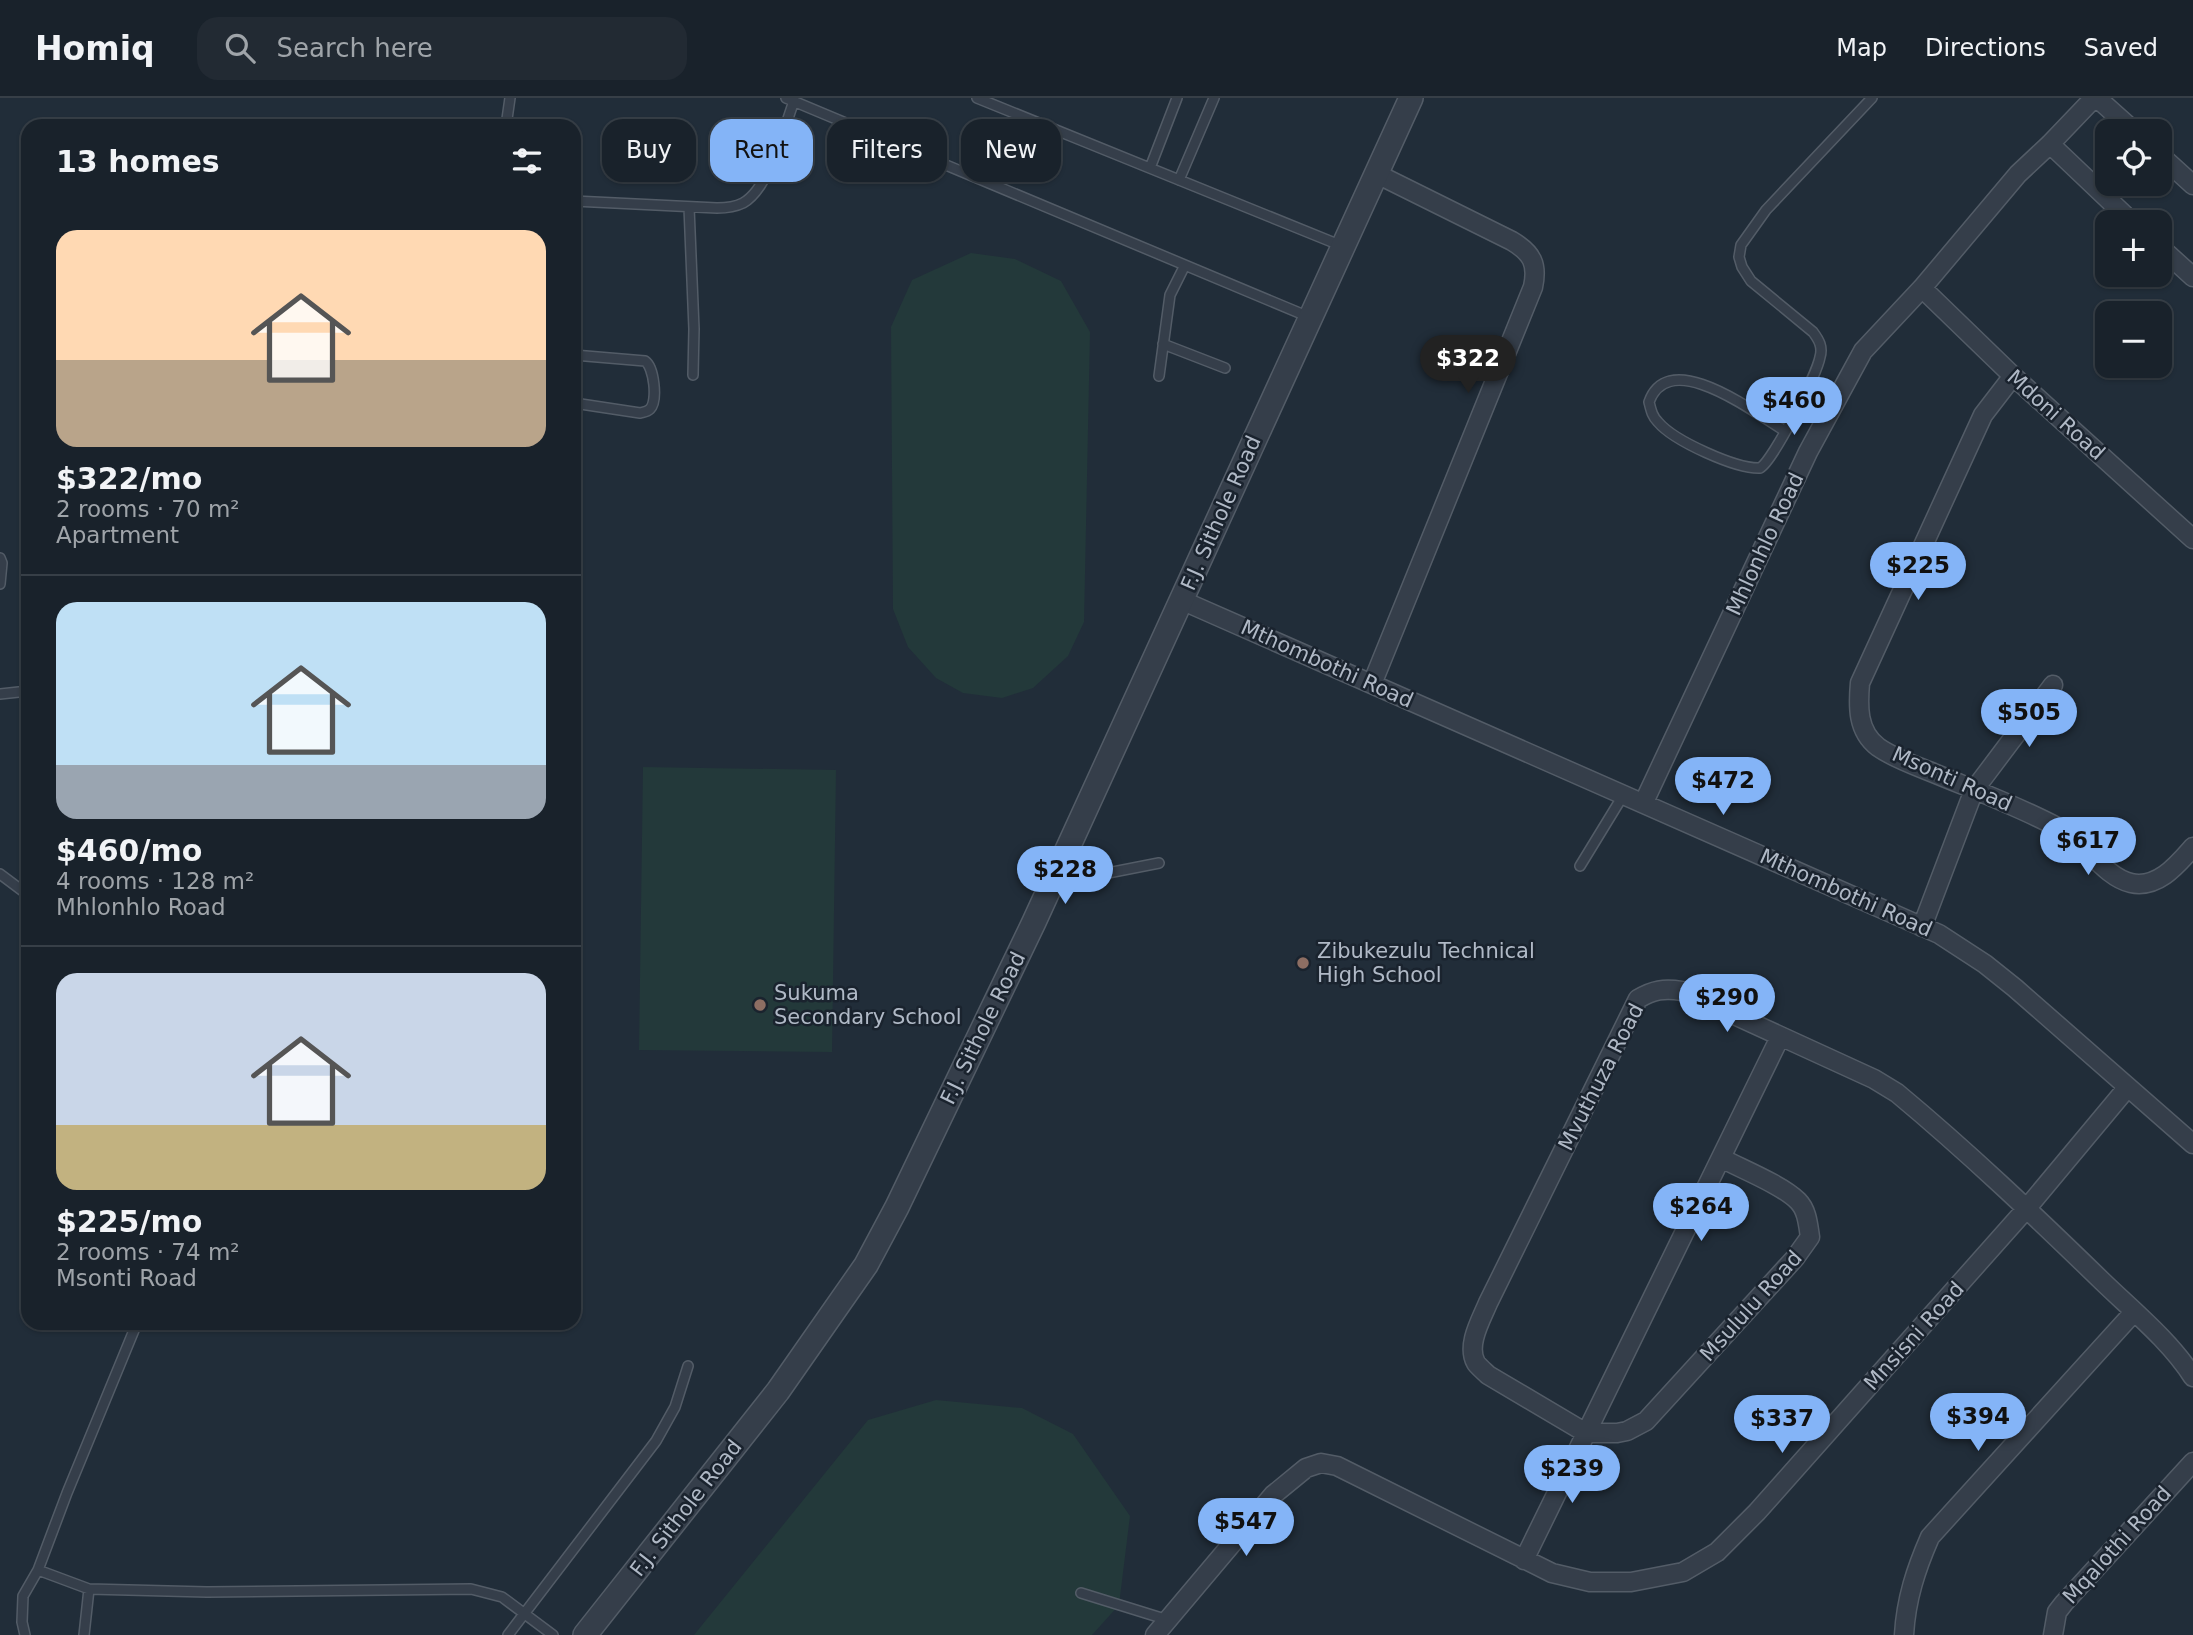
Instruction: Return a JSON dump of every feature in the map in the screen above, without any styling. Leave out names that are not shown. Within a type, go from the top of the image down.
[{"type":"street","name":"F.J. Sithole Road","points":[[585,1635],[778,1391],[866,1265],[897,1207],[1052,884],[1411,98]]},
{"type":"street","points":[[2095,98],[2120,119]]},
{"type":"street","name":"Mhlonhlo Road","points":[[1644,803],[1808,452],[1863,351],[1922,288],[2018,174],[2095,98]]},
{"type":"street","points":[[2050,144],[2119,210]]},
{"type":"street","points":[[2172,166],[2193,185]]},
{"type":"street","points":[[1372,684],[1533,287],[1536,272],[1526,249],[1377,174]]},
{"type":"street","points":[[2172,258],[2193,277]]},
{"type":"street","name":"Mdoni Road","points":[[1922,288],[2013,376],[2193,539]]},
{"type":"street","name":"Msonti Road","points":[[2013,376],[1983,415],[1860,683],[1857,709],[1865,732],[1877,746],[1898,758],[2063,830],[2112,873],[2130,883],[2146,883],[2160,878],[2176,866],[2193,847]]},
{"type":"street","name":"Mthombothi Road","points":[[1181,600],[1939,934],[1985,964],[2015,988],[2127,1088],[2192,1140]]},
{"type":"street","points":[[1922,927],[1974,790],[2053,685]]},
{"type":"street","name":"Mvuthuza Road","points":[[1586,1433],[1488,1375],[1476,1363],[1474,1340],[1488,1303],[1638,999],[1651,991],[1666,988],[1682,991],[1874,1079],[1897,1093],[2027,1208],[2134,1312],[2185,1364],[2193,1377]]},
{"type":"street","points":[[1524,1560],[1780,1037]]},
{"type":"street","name":"Mnsisni Road","points":[[1168,1620],[1273,1495],[1306,1468],[1321,1463],[1337,1466],[1552,1573],[1590,1581],[1631,1581],[1683,1572],[1717,1552],[1757,1512],[2027,1208],[2127,1088]]},
{"type":"street","name":"Msululu Road","points":[[1586,1433],[1627,1431],[1655,1413],[1795,1258],[1810,1237],[1808,1218],[1799,1201],[1721,1158]]},
{"type":"street","points":[[1904,1635],[1905,1610],[1915,1573],[1930,1537],[2134,1312]]},
{"type":"street","name":"Mqalothi Road","points":[[2053,1635],[2057,1612],[2064,1603],[2193,1462]]},
{"type":"street","points":[[1155,1635],[1168,1620]]},
{"type":"lane","points":[[508,119],[512,98]]},
{"type":"lane","points":[[978,98],[1343,247]]},
{"type":"lane","points":[[1150,168],[1177,98]]},
{"type":"lane","points":[[1179,180],[1214,98]]},
{"type":"lane","points":[[1785,430],[1698,382],[1680,378],[1658,386],[1649,402],[1651,413],[1670,433],[1732,464],[1750,468],[1766,465],[1785,430],[1820,359],[1820,341],[1813,332],[1751,281],[1739,257],[1741,245],[1766,210],[1872,98]]},
{"type":"lane","points":[[581,201],[689,207],[732,207],[744,202],[757,191],[790,100],[1311,317]]},
{"type":"lane","points":[[689,207],[693,375]]},
{"type":"lane","points":[[1160,376],[1170,295],[1185,265]]},
{"type":"lane","points":[[1163,345],[1225,368]]},
{"type":"lane","points":[[581,355],[645,360],[652,369],[654,400],[648,411],[640,413],[581,404]]},
{"type":"lane","points":[[0,558],[0,584]]},
{"type":"lane","points":[[0,694],[21,692]]},
{"type":"lane","points":[[1580,866],[1624,794]]},
{"type":"lane","points":[[1052,884],[1159,863]]},
{"type":"lane","points":[[0,874],[21,890]]},
{"type":"lane","points":[[25,1635],[22,1622],[23,1596],[38,1570],[135,1330]]},
{"type":"lane","points":[[508,1635],[656,1441],[675,1407],[688,1367]]},
{"type":"lane","points":[[38,1570],[89,1589],[207,1592],[471,1589],[502,1597],[553,1635]]},
{"type":"lane","points":[[84,1635],[89,1589]]},
{"type":"lane","points":[[1081,1593],[1168,1620]]},
{"type":"green space","points":[[971,253],[1015,259],[1061,281],[1090,332],[1084,622],[1068,656],[1033,688],[1002,698],[963,693],[936,678],[908,647],[893,609],[891,327],[912,280]]},
{"type":"green space","points":[[643,767],[836,770],[832,1052],[639,1050]]},
{"type":"green space","points":[[936,1400],[1022,1408],[1073,1434],[1130,1516],[1119,1605],[1092,1635],[694,1635],[868,1420]]},
{"type":"place","name":"Zibukezulu Technical High School","points":[[1303,963]]},
{"type":"place","name":"Sukuma Secondary School","points":[[760,1005]]}]
